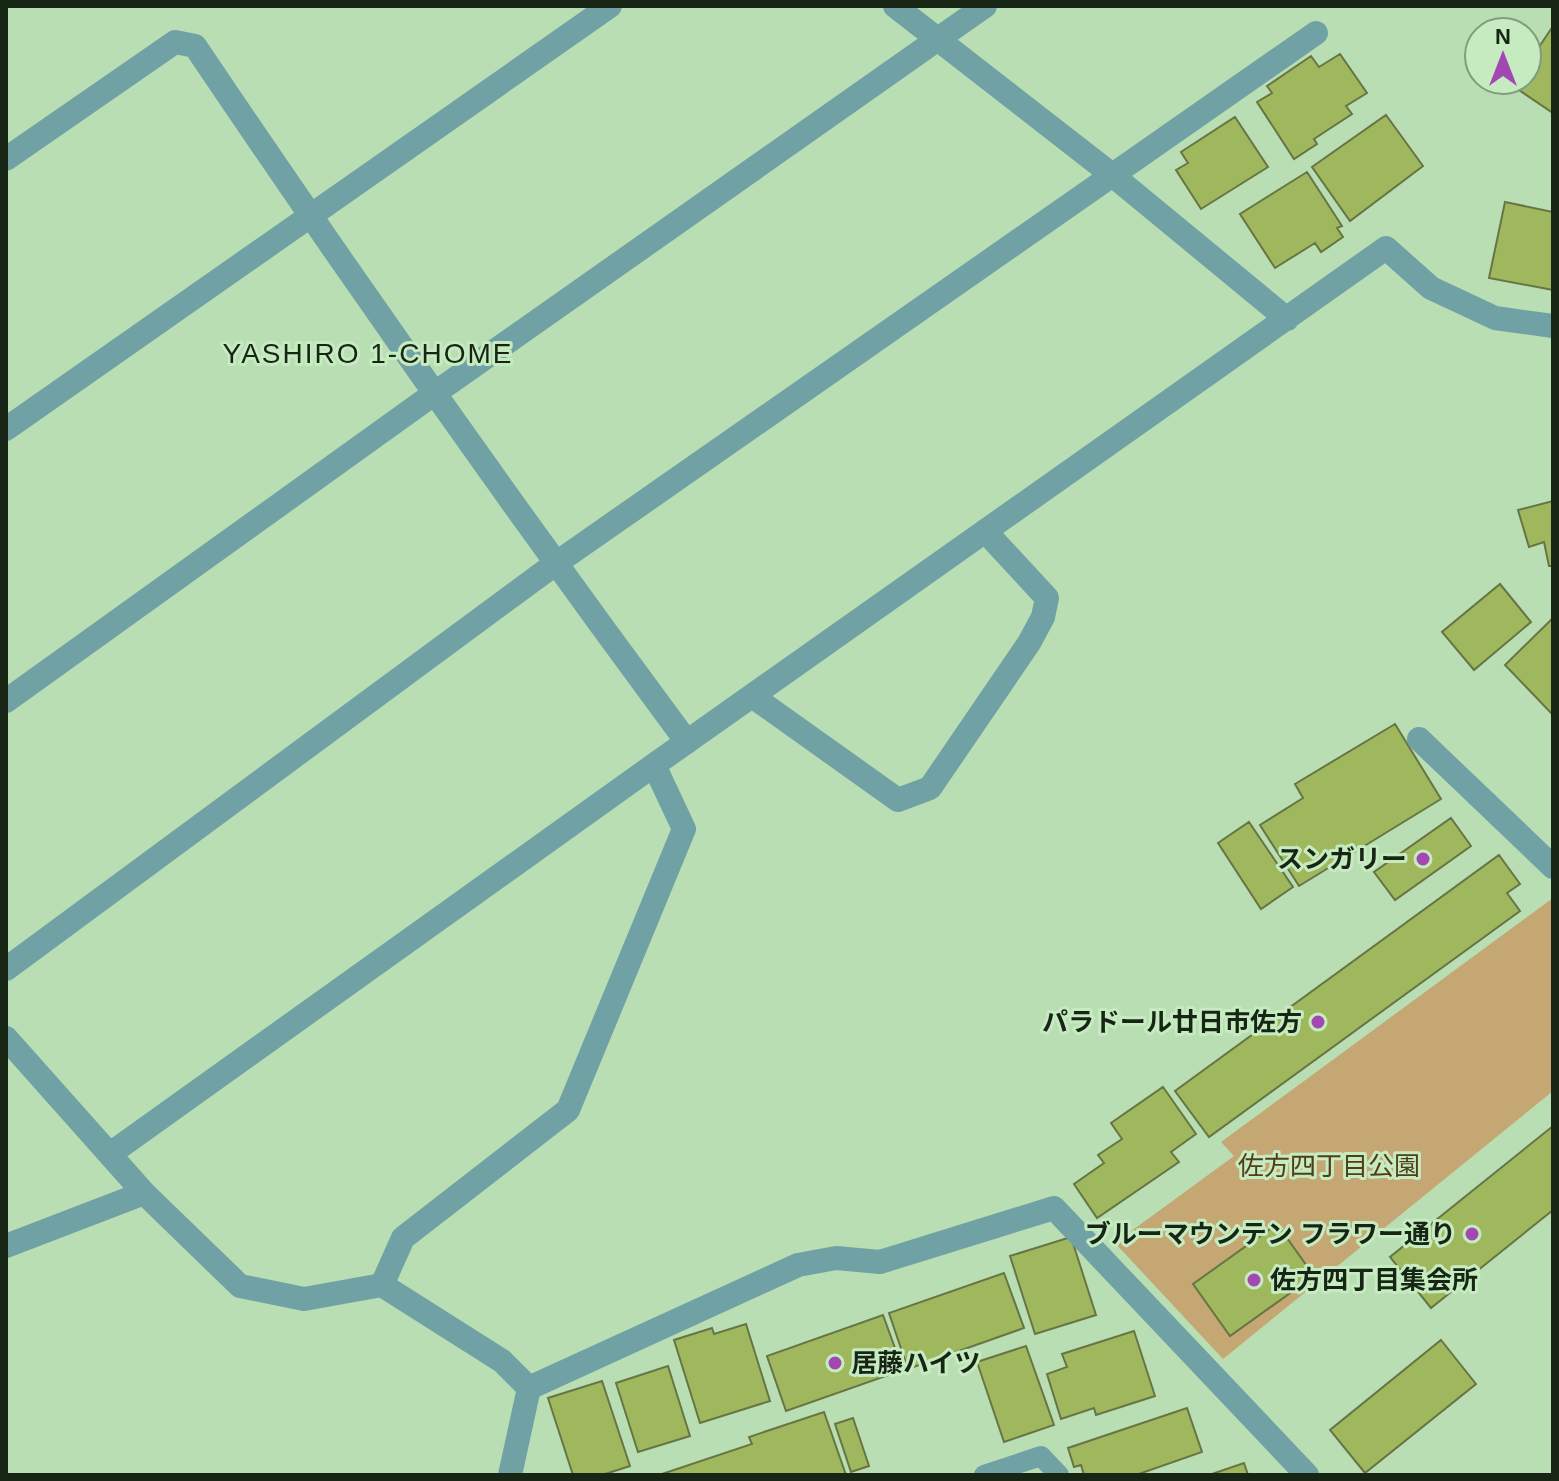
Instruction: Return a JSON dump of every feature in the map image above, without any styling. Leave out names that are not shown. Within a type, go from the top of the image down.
[{"type":"street","points":[[6,429],[610,6]]},
{"type":"street","points":[[895,6],[1111,174],[1287,319]]},
{"type":"street","points":[[6,701],[435,393],[985,6]]},
{"type":"street","points":[[6,969],[555,564],[1316,33]]},
{"type":"street","points":[[6,159],[175,42],[195,46],[310,216],[555,564],[687,742]]},
{"type":"street","points":[[110,1154],[1386,248],[1431,288],[1495,318],[1553,326]]},
{"type":"street","points":[[752,696],[898,800],[930,788],[1029,643],[1043,617],[1047,598],[985,531]]},
{"type":"street","points":[[1419,739],[1553,867]]},
{"type":"street","points":[[382,1285],[403,1238],[568,1110],[684,829],[654,765]]},
{"type":"street","points":[[6,1038],[144,1193],[240,1286],[304,1299],[382,1285],[502,1361],[529,1388]]},
{"type":"street","points":[[6,1246],[144,1193]]},
{"type":"street","points":[[529,1388],[798,1265],[836,1258],[880,1262],[1054,1208],[1307,1475]]},
{"type":"street","points":[[510,1475],[529,1388]]},
{"type":"lane","points":[[984,1475],[1041,1456],[1059,1475]]},
{"type":"green space","name":"佐方四丁目公園","points":[[1553,898],[1553,1091],[1223,1359],[1115,1243],[1234,1156],[1221,1142]]},
{"type":"building","points":[[1553,26],[1553,113],[1528,96],[1543,96],[1543,41]]},
{"type":"building","points":[[1340,54],[1367,93],[1346,106],[1352,114],[1314,139],[1317,144],[1294,159],[1257,102],[1272,93],[1267,86],[1311,56],[1319,67]]},
{"type":"building","points":[[1386,115],[1423,166],[1350,221],[1312,167]]},
{"type":"building","points":[[1235,117],[1268,167],[1201,209],[1176,170],[1188,163],[1181,152]]},
{"type":"building","points":[[1307,172],[1342,226],[1337,228],[1343,237],[1321,252],[1315,243],[1275,268],[1240,214]]},
{"type":"building","points":[[1505,202],[1553,212],[1553,290],[1489,278]]},
{"type":"building","points":[[1553,501],[1553,566],[1549,566],[1544,542],[1529,547],[1518,510]]},
{"type":"building","points":[[1500,584],[1531,622],[1474,670],[1442,632]]},
{"type":"building","points":[[1553,620],[1553,715],[1505,665]]},
{"type":"building","points":[[1395,724],[1441,799],[1299,886],[1260,825],[1303,798],[1295,784]]},
{"type":"building","name":"スンガリー","points":[[1451,818],[1471,846],[1395,900],[1374,872]]},
{"type":"building","points":[[1249,822],[1293,887],[1261,909],[1218,843]]},
{"type":"building","name":"パラドール廿日市佐方","points":[[1499,855],[1520,884],[1507,893],[1520,911],[1209,1137],[1175,1091]]},
{"type":"building","points":[[1163,1087],[1196,1134],[1171,1152],[1179,1162],[1097,1218],[1074,1184],[1104,1163],[1098,1155],[1122,1139],[1111,1123]]},
{"type":"building","name":"ブルーマウンテン フラワー通り","points":[[1553,1126],[1553,1210],[1431,1308],[1390,1257]]},
{"type":"building","name":"佐方四丁目集会所","points":[[1277,1224],[1314,1276],[1230,1336],[1193,1284]]},
{"type":"building","points":[[1071,1237],[1096,1315],[1035,1334],[1010,1256]]},
{"type":"building","name":"居藤ハイツ","points":[[1004,1273],[1024,1328],[908,1369],[889,1313]]},
{"type":"building","name":"居藤ハイツ","points":[[883,1315],[903,1370],[786,1411],[767,1356]]},
{"type":"building","points":[[746,1324],[770,1401],[700,1423],[674,1340],[712,1328],[714,1334]]},
{"type":"building","points":[[1134,1331],[1155,1396],[1096,1415],[1094,1408],[1061,1419],[1047,1374],[1067,1367],[1062,1354]]},
{"type":"building","points":[[1441,1340],[1476,1384],[1365,1473],[1330,1430]]},
{"type":"building","points":[[1026,1346],[1054,1425],[1004,1442],[977,1362]]},
{"type":"building","points":[[668,1366],[690,1436],[638,1452],[616,1383]]},
{"type":"building","points":[[602,1381],[630,1466],[602,1475],[573,1475],[548,1398]]},
{"type":"building","points":[[1187,1408],[1202,1452],[1136,1475],[1084,1475],[1081,1465],[1074,1467],[1068,1448]]},
{"type":"building","points":[[824,1412],[846,1475],[659,1475],[752,1444],[749,1437]]},
{"type":"building","points":[[853,1418],[869,1466],[851,1472],[835,1424]]},
{"type":"building","points":[[1244,1463],[1248,1475],[1209,1475]]},
{"type":"place","name":"スンガリー","points":[[1423,859]]},
{"type":"place","name":"パラドール廿日市佐方","points":[[1318,1022]]},
{"type":"place","name":"ブルーマウンテン フラワー通り","points":[[1472,1234]]},
{"type":"place","name":"佐方四丁目集会所","points":[[1254,1280]]},
{"type":"place","name":"居藤ハイツ","points":[[835,1363]]},
{"type":"district","name":"YASHIRO 1-CHOME","points":[[368,353]]}]
